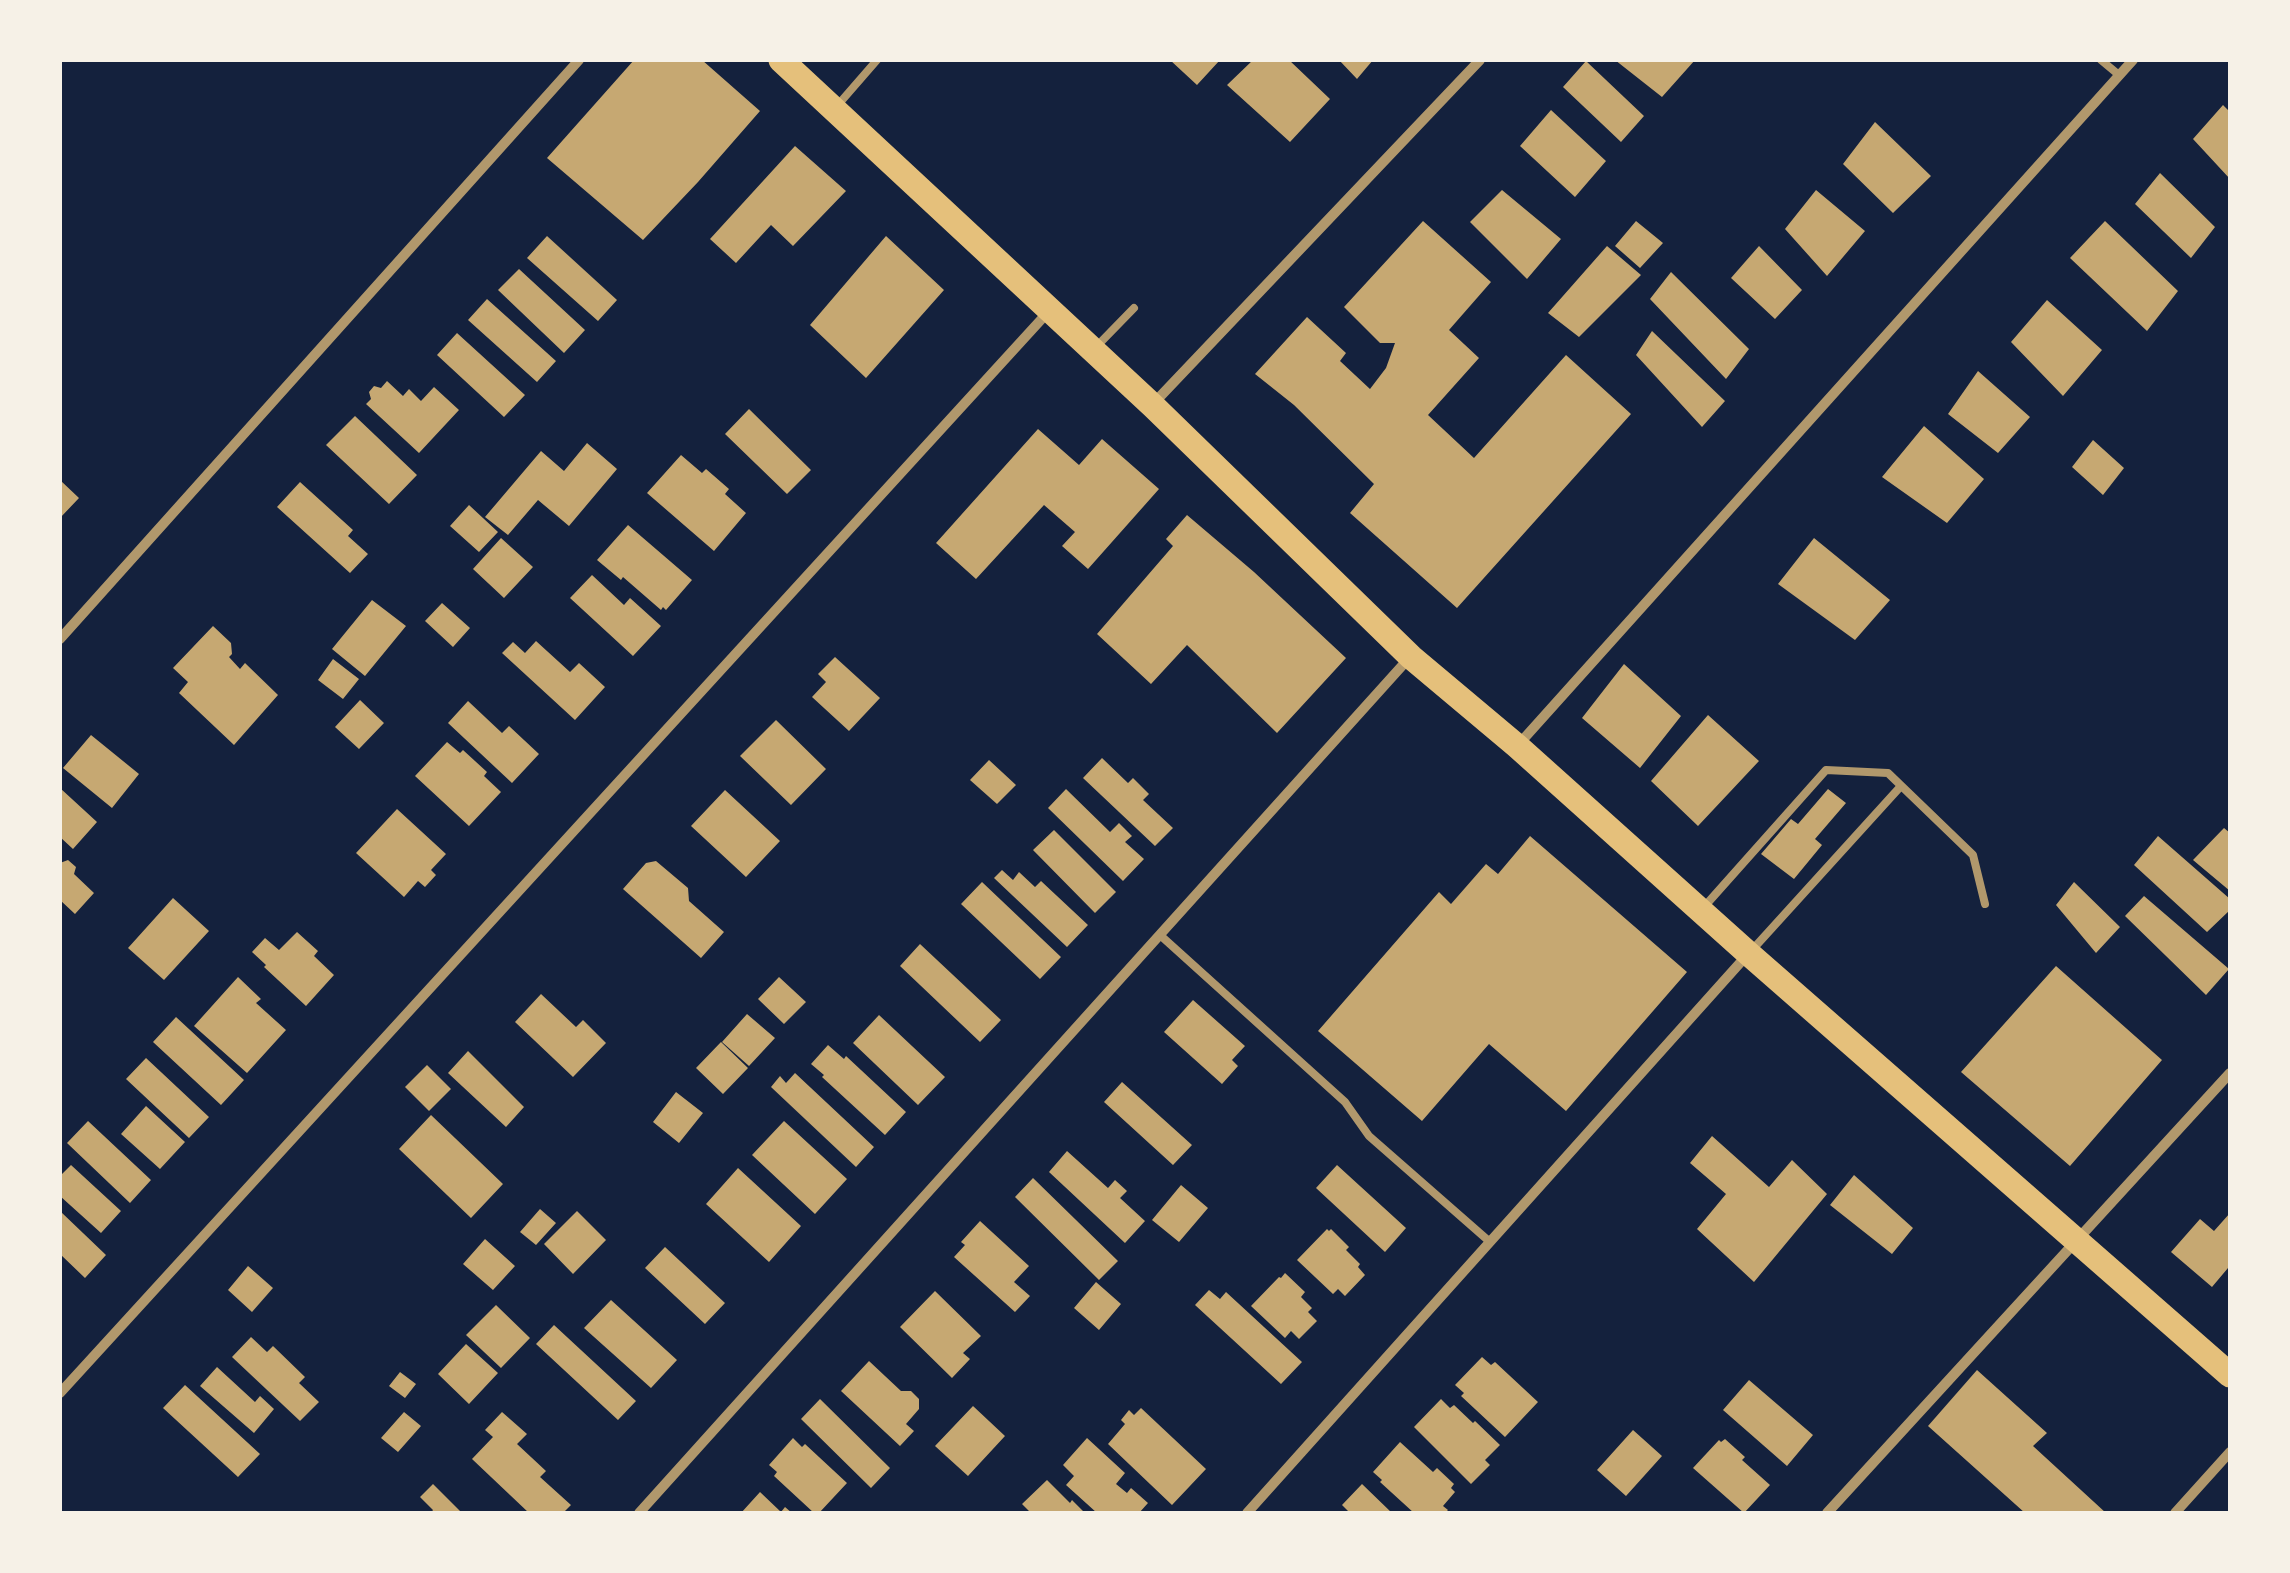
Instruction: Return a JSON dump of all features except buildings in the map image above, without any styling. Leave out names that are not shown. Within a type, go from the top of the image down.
[{"type":"main road","points":[[780,60],[1152,405],[1411,656],[2230,1375]]},
{"type":"street","points":[[60,639],[579,60]]},
{"type":"street","points":[[1152,405],[1480,60]]},
{"type":"street","points":[[1517,746],[2133,60]]},
{"type":"street","points":[[60,1393],[1050,310]]},
{"type":"street","points":[[638,1513],[1411,656]]},
{"type":"street","points":[[1247,1513],[1749,954]]},
{"type":"street","points":[[1827,1513],[2230,1073]]},
{"type":"street","points":[[2175,1513],[2230,1452]]},
{"type":"lane","points":[[834,109],[877,60]]},
{"type":"lane","points":[[2101,60],[2119,76]]},
{"type":"lane","points":[[1093,350],[1134,308]]},
{"type":"lane","points":[[1701,910],[1826,770],[1888,773],[1974,855],[1985,904]]},
{"type":"lane","points":[[1749,954],[1901,786]]},
{"type":"lane","points":[[1160,934],[1345,1102],[1369,1136],[1490,1242]]}]
